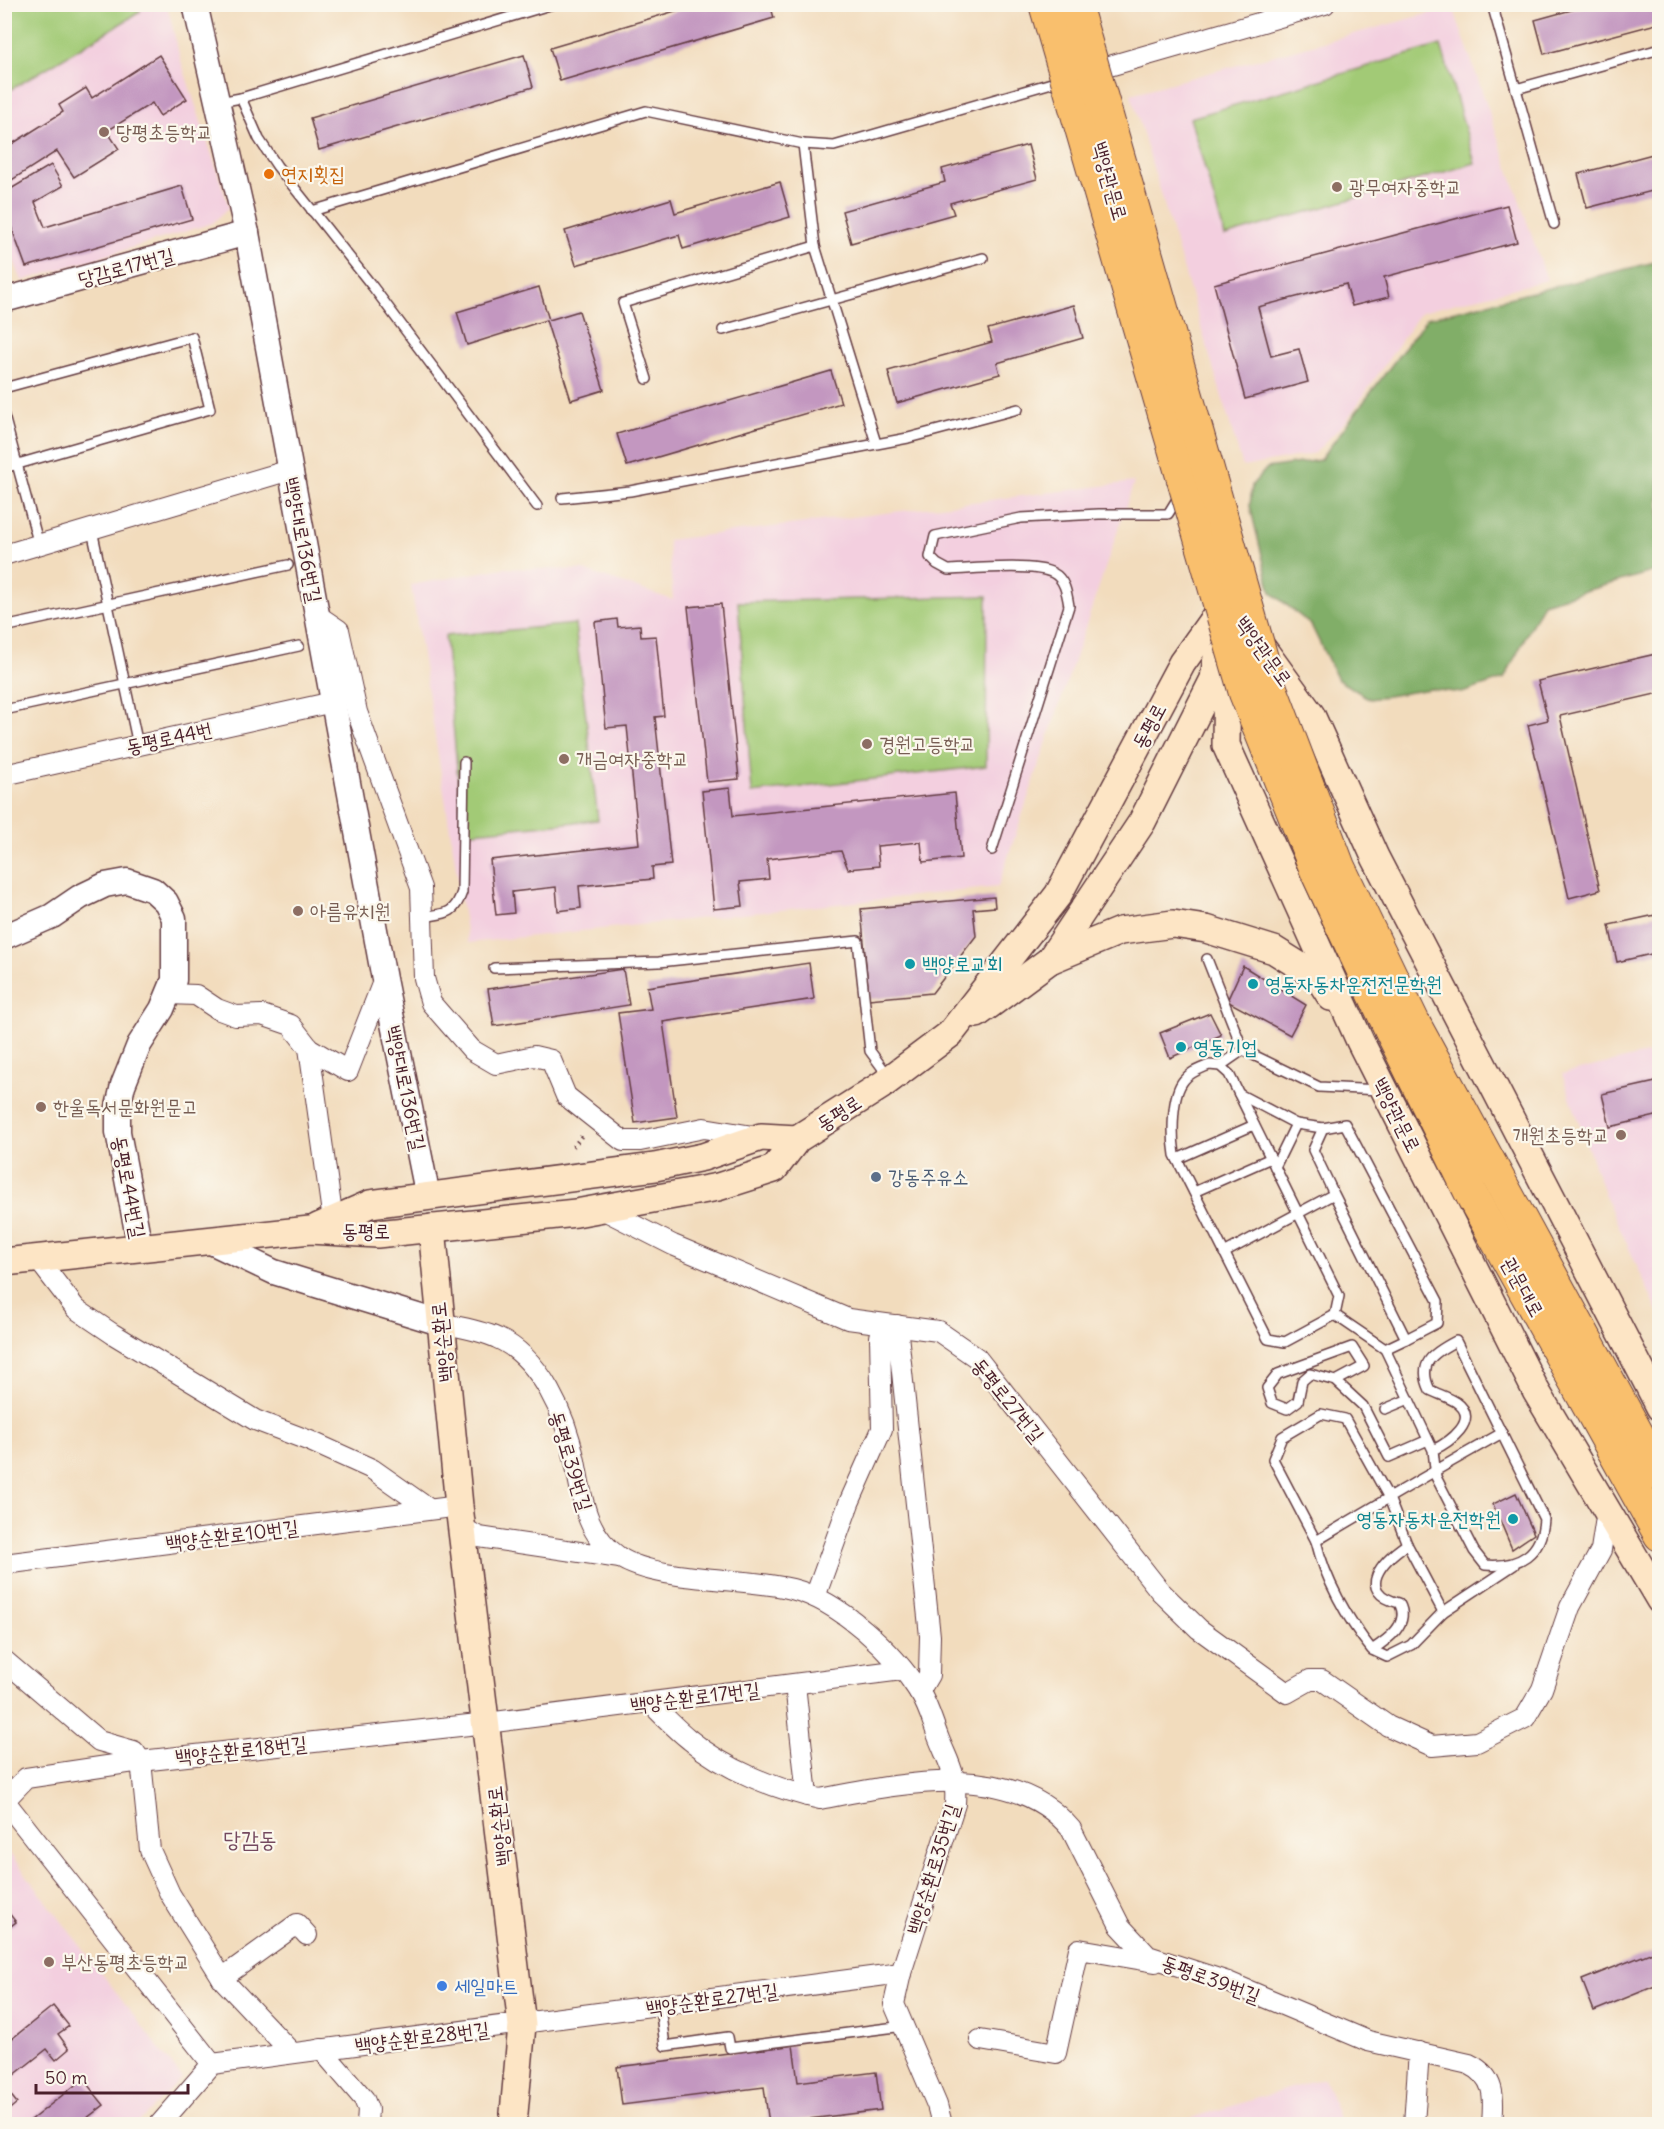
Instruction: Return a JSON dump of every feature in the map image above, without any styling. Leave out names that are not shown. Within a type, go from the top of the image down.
[{"type":"highway","points":[[1045,4],[1245,693],[1318,875],[1404,1031]]},
{"type":"highway","points":[[1075,4],[1269,683],[1404,1031]]},
{"type":"highway","name":"관문대로","points":[[1404,1031],[1659,1474]]},
{"type":"highway","name":"관문대로","points":[[1404,1031],[1472,1196],[1659,1534]]},
{"type":"main road","name":"백양관문로","points":[[1061,4],[1227,600],[1226,745],[1360,1041],[1536,1391],[1659,1600]]},
{"type":"main road","name":"백양관문로","points":[[1227,600],[1311,715],[1375,857],[1659,1407]]},
{"type":"main road","name":"동평로","points":[[1050,960],[1142,822],[1214,679],[1227,600]]},
{"type":"main road","name":"동평로","points":[[4,1262],[321,1226],[376,1234],[602,1209],[718,1187],[774,1169],[797,1139],[891,1078],[950,1034],[1058,895],[1182,663],[1227,600]]},
{"type":"main road","points":[[950,1034],[1050,960],[1120,931],[1173,924],[1206,929],[1274,950],[1319,978],[1360,1041]]},
{"type":"main road","name":"동평로","points":[[321,1226],[370,1204],[655,1167],[703,1157],[761,1137],[797,1139]]},
{"type":"main road","name":"백양순환로","points":[[432,1228],[461,1517],[488,1723],[522,2025],[513,2124]]},
{"type":"street","name":"백양대로136번길","points":[[195,4],[230,100],[247,233],[384,979],[428,1197]]},
{"type":"street","points":[[1081,74],[1325,4]]},
{"type":"street","name":"당감로17번길","points":[[4,300],[247,233]]},
{"type":"street","points":[[4,555],[290,470]]},
{"type":"street","points":[[317,615],[339,630],[357,712],[421,888],[424,978],[431,1003],[472,1050],[496,1064],[534,1056],[551,1060],[566,1096],[622,1141],[640,1141],[704,1128],[761,1137]]},
{"type":"street","name":"동평로44번","points":[[4,775],[333,702]]},
{"type":"street","name":"동평로44번길","points":[[4,937],[52,916],[80,897],[105,885],[127,881],[153,890],[166,902],[174,918],[176,957],[174,980],[162,1009],[139,1046],[123,1084],[118,1107],[117,1132],[141,1247]]},
{"type":"street","name":"백양대로136번길","points":[[309,1048],[348,1071],[384,979]]},
{"type":"street","points":[[168,994],[196,995],[217,1009],[236,1016],[262,1015],[291,1025],[309,1048]]},
{"type":"street","name":"동평로","points":[[309,1048],[321,1226]]},
{"type":"street","name":"동평로27번길","points":[[602,1209],[673,1245],[848,1319],[938,1331],[977,1358],[1160,1591],[1199,1629],[1287,1693],[1310,1680],[1322,1680],[1388,1726],[1432,1746],[1477,1742],[1525,1718],[1542,1689],[1570,1608],[1601,1550],[1607,1511]]},
{"type":"street","name":"동평로39번길","points":[[208,1240],[274,1272],[440,1323],[499,1338],[528,1362],[543,1381],[565,1429],[574,1459],[582,1507],[605,1546],[620,1558],[657,1571],[782,1587],[815,1597],[857,1625],[886,1651],[919,1692]]},
{"type":"street","points":[[37,1258],[66,1299],[112,1334],[255,1420],[310,1441],[372,1469],[429,1509]]},
{"type":"street","points":[[815,1597],[849,1503],[882,1429],[880,1337],[897,1325],[930,1636],[929,1675],[919,1692]]},
{"type":"street","name":"백양순환로10번길","points":[[4,1564],[429,1509],[461,1517]]},
{"type":"street","points":[[461,1517],[479,1537],[620,1558]]},
{"type":"street","points":[[4,1660],[99,1741],[134,1751],[141,1761],[150,1850],[170,1894],[222,1978],[292,2053]]},
{"type":"street","name":"백양순환로17번길","points":[[488,1723],[902,1671]]},
{"type":"street","points":[[795,1684],[807,1796]]},
{"type":"street","name":"백양순환로35번길","points":[[919,1692],[957,1781],[955,1804],[901,1973],[894,2004],[937,2105],[942,2124]]},
{"type":"street","name":"동평로39번길","points":[[650,1702],[692,1742],[730,1766],[774,1786],[807,1796],[820,1798],[916,1783],[957,1781],[1036,1800],[1061,1817],[1071,1829],[1120,1926],[1148,1956],[1228,1982],[1368,2042],[1469,2064],[1483,2071],[1494,2102],[1492,2124]]},
{"type":"street","name":"백양순환로18번길","points":[[5,1800],[27,1778],[141,1761],[488,1723]]},
{"type":"street","points":[[5,1800],[212,2064],[160,2124]]},
{"type":"street","points":[[222,1978],[297,1924],[307,1935]]},
{"type":"street","points":[[980,2040],[1056,2053],[1078,1949],[1167,1964]]},
{"type":"street","name":"백양순환로27번길","points":[[522,2025],[901,1973]]},
{"type":"street","name":"백양순환로28번길","points":[[212,2064],[522,2025]]},
{"type":"street","name":"백양순환로28번길","points":[[321,2049],[364,2099],[368,2109],[367,2124]]},
{"type":"street","points":[[1414,2124],[1419,2052]]},
{"type":"lane","points":[[230,100],[552,4]]},
{"type":"lane","points":[[1492,4],[1554,224]]},
{"type":"lane","points":[[1516,89],[1659,49]]},
{"type":"lane","points":[[312,212],[646,111],[819,146],[848,143],[1081,74]]},
{"type":"lane","name":"백양대로136번길","points":[[230,100],[312,212],[373,287],[537,506]]},
{"type":"lane","points":[[803,144],[814,246],[876,443]]},
{"type":"lane","points":[[647,379],[623,303],[814,246]]},
{"type":"lane","points":[[723,330],[983,258]]},
{"type":"lane","points":[[4,388],[192,337],[210,409],[4,468]]},
{"type":"lane","points":[[562,498],[630,492],[908,438],[1018,409]]},
{"type":"lane","points":[[4,416],[39,545]]},
{"type":"lane","points":[[992,850],[1069,606],[1066,589],[1055,573],[1037,568],[948,570],[937,564],[930,556],[935,536],[1021,518],[1099,514],[1168,514],[1192,474]]},
{"type":"lane","points":[[92,530],[138,745]]},
{"type":"lane","points":[[4,627],[288,565]]},
{"type":"lane","points":[[4,710],[299,646]]},
{"type":"lane","points":[[422,917],[451,912],[457,906],[462,892],[464,762]]},
{"type":"lane","points":[[494,968],[659,962],[858,941],[870,1051],[891,1078]]},
{"type":"lane","points":[[1207,958],[1243,1050],[1319,1087],[1385,1091]]},
{"type":"lane","points":[[1220,1066],[1243,1050]]},
{"type":"lane","points":[[1209,1065],[1220,1066],[1229,1074],[1339,1296],[1335,1315],[1285,1342],[1268,1339],[1177,1159],[1172,1133],[1182,1082],[1190,1074],[1209,1065]]},
{"type":"lane","points":[[1239,1094],[1296,1124],[1323,1128],[1345,1124],[1438,1301],[1437,1323],[1385,1349]]},
{"type":"lane","points":[[1194,1192],[1273,1162],[1296,1124]]},
{"type":"lane","points":[[1177,1159],[1254,1125]]},
{"type":"lane","points":[[1323,1128],[1313,1150],[1406,1339]]},
{"type":"lane","points":[[1224,1253],[1334,1194]]},
{"type":"lane","points":[[1335,1315],[1385,1349],[1433,1450],[1436,1477],[1474,1551],[1485,1565],[1498,1566],[1520,1562]]},
{"type":"lane","points":[[1433,1450],[1458,1436],[1463,1426],[1463,1415],[1457,1403],[1430,1390],[1424,1378],[1427,1362],[1438,1350],[1456,1341],[1544,1519],[1543,1534],[1536,1548],[1520,1562],[1443,1612],[1411,1645],[1387,1657],[1372,1650],[1360,1635],[1322,1565],[1316,1541],[1273,1459],[1282,1437],[1300,1425],[1321,1414],[1345,1419],[1389,1498],[1407,1544],[1443,1612]]},
{"type":"lane","points":[[1336,1381],[1364,1366],[1352,1347],[1278,1374],[1267,1388],[1272,1403],[1287,1409],[1298,1401],[1302,1381],[1310,1374],[1336,1381],[1363,1406],[1389,1456],[1428,1440]]},
{"type":"lane","points":[[1385,1409],[1409,1399]]},
{"type":"lane","points":[[1316,1541],[1502,1433]]},
{"type":"lane","points":[[1372,1650],[1392,1637],[1401,1622],[1403,1610],[1399,1603],[1387,1600],[1377,1591],[1374,1581],[1391,1554],[1407,1544]]},
{"type":"lane","points":[[660,2007],[665,2046],[728,2037],[730,2048],[904,2026]]},
{"type":"shaded area","name":"당평초등학교","points":[[5,5],[167,5],[180,58],[229,207],[213,223],[22,281],[5,238]]},
{"type":"shaded area","name":"광무여자중학교","points":[[1453,7],[1547,280],[1421,312],[1346,421],[1315,453],[1243,467],[1131,94]]},
{"type":"shaded area","name":"경원고등학교","points":[[1134,482],[998,887],[468,943],[411,585],[504,568],[583,570],[673,600],[668,540]]},
{"type":"shaded area","name":"개원초등학교","points":[[1659,1051],[1659,1314],[1605,1196],[1562,1074]]},
{"type":"shaded area","name":"부산동평초등학교","points":[[4,1846],[182,2078],[137,2124],[5,2124]]},
{"type":"shaded area","points":[[1324,2078],[1341,2124],[1172,2124]]},
{"type":"green space","points":[[5,4],[139,5],[140,12],[5,93]]},
{"type":"green space","points":[[1441,45],[1475,163],[1225,236],[1190,118]]},
{"type":"green space","points":[[1659,261],[1659,570],[1543,603],[1504,679],[1462,693],[1430,689],[1370,699],[1338,680],[1311,625],[1271,592],[1250,506],[1252,485],[1267,468],[1320,460],[1427,318]]},
{"type":"green space","points":[[987,596],[986,766],[752,793],[738,602]]},
{"type":"green space","points":[[575,624],[598,820],[463,833],[445,636]]},
{"type":"building","points":[[699,4],[770,4],[774,18],[560,81],[550,48]]},
{"type":"building","points":[[1593,4],[1660,4],[1660,23],[1544,54],[1535,20]]},
{"type":"building","points":[[159,55],[187,99],[160,116],[152,103],[107,131],[119,149],[74,177],[57,151],[4,185],[4,149],[63,112],[59,105],[86,88],[92,98]]},
{"type":"building","points":[[524,55],[533,87],[319,150],[310,118]]},
{"type":"building","points":[[1028,145],[1037,179],[950,203],[954,214],[851,243],[842,211],[945,182],[942,169]]},
{"type":"building","points":[[1660,152],[1660,189],[1587,208],[1578,174]]},
{"type":"building","points":[[51,165],[63,186],[35,202],[45,227],[182,186],[192,219],[26,267],[4,207],[4,193]]},
{"type":"building","points":[[780,182],[790,217],[683,249],[679,235],[576,265],[565,231],[671,199],[675,213]]},
{"type":"building","points":[[1507,205],[1517,242],[1384,277],[1389,297],[1352,306],[1346,284],[1258,307],[1271,356],[1299,349],[1308,382],[1245,399],[1214,284]]},
{"type":"building","points":[[539,287],[549,320],[579,311],[604,390],[571,400],[546,320],[467,345],[457,312]]},
{"type":"building","points":[[1074,305],[1083,338],[997,363],[1000,374],[897,403],[888,371],[992,342],[988,329]]},
{"type":"building","points":[[831,371],[841,403],[627,466],[617,434]]},
{"type":"building","points":[[721,604],[739,779],[707,782],[688,607]]},
{"type":"building","points":[[617,619],[618,627],[640,625],[641,637],[656,636],[664,716],[655,717],[671,865],[652,867],[653,879],[579,886],[581,908],[558,911],[556,887],[512,892],[514,913],[496,915],[490,860],[639,844],[627,726],[606,728],[595,622]]},
{"type":"building","points":[[1660,653],[1660,693],[1560,716],[1600,890],[1569,898],[1528,725],[1548,720],[1538,681]]},
{"type":"building","points":[[730,788],[733,816],[955,793],[961,858],[923,862],[921,842],[877,846],[879,866],[848,869],[841,851],[767,859],[769,879],[740,882],[743,906],[714,909],[702,791]]},
{"type":"building","name":"백양로교회","points":[[994,897],[995,907],[973,909],[976,936],[932,993],[869,999],[861,909]]},
{"type":"building","points":[[1660,914],[1660,952],[1617,962],[1609,925]]},
{"type":"building","points":[[809,963],[814,999],[663,1022],[677,1117],[635,1123],[618,1013],[651,1009],[647,987]]},
{"type":"building","name":"영동자동차운전전문학원","points":[[1243,966],[1306,1005],[1290,1035],[1227,1001]]},
{"type":"building","points":[[623,969],[629,1005],[494,1026],[488,989]]},
{"type":"building","name":"영동기업","points":[[1210,1013],[1221,1035],[1170,1058],[1160,1033]]},
{"type":"building","points":[[1660,1081],[1660,1115],[1610,1127],[1602,1094]]},
{"type":"building","name":"영동자동차운전학원","points":[[1516,1493],[1534,1534],[1512,1549],[1493,1504]]},
{"type":"building","points":[[4,1907],[16,1922],[4,1931]]},
{"type":"building","points":[[1660,1949],[1660,1984],[1594,2011],[1582,1980]]},
{"type":"building","points":[[53,2006],[69,2026],[58,2034],[69,2049],[56,2060],[47,2049],[4,2083],[4,2045]]},
{"type":"building","points":[[793,2045],[798,2082],[876,2072],[881,2110],[769,2124],[764,2087],[622,2105],[617,2067]]},
{"type":"building","points":[[83,2079],[104,2105],[79,2124],[26,2124]]},
{"type":"building","points":[[5,2088],[17,2103],[5,2113]]},
{"type":"place","name":"당평초등학교","points":[[104,132]]},
{"type":"place","name":"연지횟집","points":[[269,174]]},
{"type":"place","name":"광무여자중학교","points":[[1337,187]]},
{"type":"place","name":"경원고등학교","points":[[867,744]]},
{"type":"place","name":"개금여자중학교","points":[[564,759]]},
{"type":"place","name":"아름유치원","points":[[298,911]]},
{"type":"place","name":"백양로교회","points":[[910,964]]},
{"type":"place","name":"영동자동차운전전문학원","points":[[1253,984]]},
{"type":"place","name":"영동기업","points":[[1181,1047]]},
{"type":"place","name":"한울독서문화원문고","points":[[41,1107]]},
{"type":"place","name":"개원초등학교","points":[[1621,1135]]},
{"type":"place","name":"강동주유소","points":[[876,1177]]},
{"type":"place","name":"영동자동차운전학원","points":[[1513,1519]]},
{"type":"place","name":"부산동평초등학교","points":[[49,1962]]},
{"type":"place","name":"세일마트","points":[[442,1986]]},
{"type":"district","name":"당감동","points":[[250,1839]]}]
